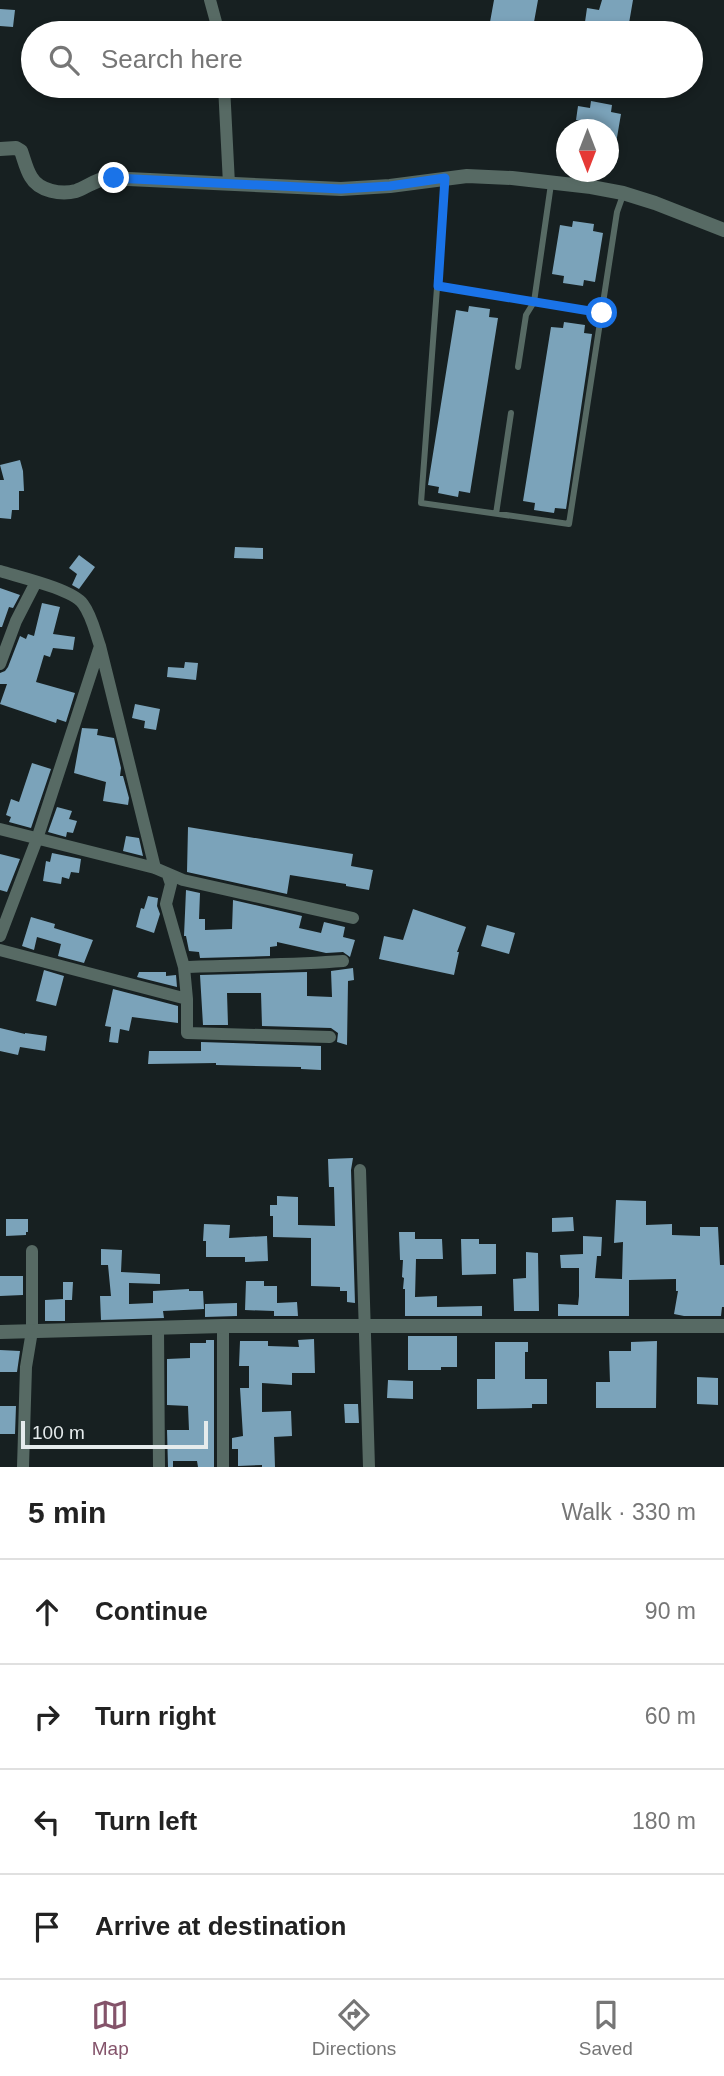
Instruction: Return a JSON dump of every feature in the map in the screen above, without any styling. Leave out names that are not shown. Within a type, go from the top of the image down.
[{"type":"street","points":[[210,0],[216,21]]},
{"type":"street","points":[[225,98],[229,184]]},
{"type":"street","points":[[0,149],[16,148],[21,151],[32,180],[42,188],[56,192],[73,191],[107,178],[357,189],[445,178],[489,176],[623,193],[724,230]]},
{"type":"street","points":[[0,571],[72,594],[82,602],[90,615],[155,868]]},
{"type":"street","points":[[0,664],[16,621],[36,582]]},
{"type":"street","points":[[0,936],[37,839],[100,646]]},
{"type":"street","points":[[0,829],[155,868],[168,875],[353,918]]},
{"type":"street","points":[[168,875],[171,884],[166,904],[184,967],[187,1033],[330,1037]]},
{"type":"street","points":[[0,950],[187,999]]},
{"type":"street","points":[[184,967],[270,963],[299,965],[343,961]]},
{"type":"street","points":[[360,1170],[369,1467]]},
{"type":"street","points":[[23,1467],[26,1367],[32,1331],[33,1251]]},
{"type":"street","points":[[0,1332],[223,1326],[724,1326]]},
{"type":"street","points":[[223,1326],[223,1467]]},
{"type":"street","points":[[158,1329],[159,1467]]},
{"type":"lane","points":[[445,178],[421,503],[569,524],[617,212],[623,193]]},
{"type":"lane","points":[[518,367],[526,315],[534,302],[552,182]]},
{"type":"lane","points":[[438,286],[602,313]]},
{"type":"lane","points":[[496,514],[511,413]]},
{"type":"building","points":[[494,0],[538,0],[534,21],[490,21]]},
{"type":"building","points":[[602,0],[633,0],[629,21],[585,21],[587,8],[599,10]]},
{"type":"building","points":[[0,9],[15,10],[13,27],[0,26]]},
{"type":"building","points":[[591,101],[612,105],[611,112],[621,114],[619,126],[619,119],[576,119],[578,106],[590,108]]},
{"type":"building","points":[[573,221],[594,224],[593,231],[603,233],[595,282],[584,280],[583,286],[563,283],[564,276],[552,274],[560,225],[572,227]]},
{"type":"building","points":[[469,306],[490,309],[489,317],[498,318],[470,493],[459,491],[458,497],[438,493],[439,487],[428,485],[456,310],[468,312]]},
{"type":"building","points":[[564,322],[585,325],[584,333],[592,334],[566,509],[555,508],[554,513],[534,510],[535,503],[523,501],[551,327],[563,328]]},
{"type":"building","points":[[20,460],[24,491],[19,491],[19,510],[12,510],[11,519],[0,518],[0,480],[4,480],[0,465]]},
{"type":"building","points":[[235,547],[263,548],[263,559],[234,558]]},
{"type":"building","points":[[79,555],[95,567],[79,589],[72,585],[77,574],[69,568]]},
{"type":"building","points":[[0,588],[20,595],[13,608],[9,607],[2,627],[0,627]]},
{"type":"building","points":[[42,603],[60,607],[53,634],[75,637],[73,650],[53,648],[50,657],[44,655],[36,682],[75,693],[66,722],[57,719],[56,723],[0,704],[7,684],[0,684],[0,673],[8,667],[20,636],[26,639],[28,634],[34,636]]},
{"type":"building","points":[[185,662],[198,663],[196,680],[167,677],[168,667],[184,668]]},
{"type":"building","points":[[135,704],[160,709],[156,730],[144,728],[145,721],[132,718]]},
{"type":"building","points":[[82,728],[98,729],[97,735],[114,738],[121,768],[120,776],[123,776],[129,798],[128,805],[103,801],[106,782],[74,773]]},
{"type":"building","points":[[32,763],[51,769],[31,828],[9,822],[11,817],[6,815],[11,799],[19,802]]},
{"type":"building","points":[[57,807],[72,811],[69,819],[77,821],[73,833],[67,832],[66,837],[48,832]]},
{"type":"building","points":[[188,827],[353,854],[351,866],[373,870],[369,890],[290,875],[287,894],[187,872]]},
{"type":"building","points":[[126,836],[139,838],[143,856],[123,851]]},
{"type":"building","points":[[52,853],[81,859],[79,873],[71,872],[69,879],[62,877],[61,884],[43,881],[46,861],[50,862]]},
{"type":"building","points":[[0,854],[20,859],[7,892],[0,890]]},
{"type":"building","points":[[186,890],[200,893],[199,919],[205,919],[205,930],[232,929],[233,900],[302,916],[299,928],[321,933],[324,922],[345,927],[343,937],[355,940],[350,957],[343,952],[326,953],[277,942],[277,946],[270,947],[270,956],[200,958],[199,952],[189,951],[184,936]]},
{"type":"building","points":[[148,896],[158,898],[160,914],[154,933],[136,927],[141,908],[144,909]]},
{"type":"building","points":[[413,909],[466,927],[457,952],[454,975],[379,959],[384,936],[403,940]]},
{"type":"building","points":[[31,917],[55,924],[54,928],[93,940],[84,963],[58,956],[61,944],[37,937],[34,950],[22,946]]},
{"type":"building","points":[[487,925],[515,933],[509,954],[481,946]]},
{"type":"building","points":[[353,968],[354,980],[348,981],[347,1045],[337,1042],[338,1033],[331,1028],[262,1026],[261,993],[227,993],[228,1025],[203,1025],[200,975],[307,972],[307,996],[332,997],[331,971]]},
{"type":"building","points":[[44,970],[64,976],[56,1006],[36,1001]]},
{"type":"building","points":[[139,972],[166,972],[166,976],[176,975],[177,987],[137,977]]},
{"type":"building","points":[[113,989],[178,1006],[178,1023],[132,1017],[129,1031],[120,1029],[118,1043],[109,1042],[111,1027],[105,1026]]},
{"type":"building","points":[[0,1028],[47,1036],[45,1051],[20,1047],[18,1055],[0,1051]]},
{"type":"building","points":[[201,1042],[321,1046],[321,1070],[216,1063],[148,1064],[149,1051],[201,1051]]},
{"type":"building","points":[[353,1158],[351,1170],[355,1303],[347,1302],[347,1291],[340,1291],[340,1287],[311,1286],[311,1238],[273,1237],[273,1216],[270,1216],[270,1205],[277,1205],[277,1196],[298,1197],[298,1225],[335,1226],[334,1187],[329,1187],[328,1159]]},
{"type":"building","points":[[616,1200],[646,1201],[646,1225],[672,1224],[672,1235],[700,1236],[700,1227],[718,1227],[720,1265],[724,1265],[724,1307],[721,1316],[674,1314],[678,1291],[676,1279],[629,1280],[629,1316],[558,1316],[558,1304],[578,1305],[579,1296],[579,1268],[561,1268],[560,1255],[583,1254],[583,1236],[602,1237],[601,1256],[597,1256],[595,1278],[622,1279],[623,1242],[614,1243]]},
{"type":"building","points":[[573,1217],[574,1231],[552,1232],[552,1218]]},
{"type":"building","points":[[6,1219],[28,1219],[26,1235],[6,1236]]},
{"type":"building","points":[[204,1224],[230,1225],[229,1238],[267,1236],[268,1261],[245,1262],[245,1257],[206,1257]]},
{"type":"building","points":[[399,1232],[415,1232],[415,1239],[442,1239],[443,1259],[416,1259],[415,1297],[437,1296],[437,1307],[482,1306],[482,1316],[405,1316]]},
{"type":"building","points":[[461,1239],[479,1239],[479,1244],[496,1244],[496,1274],[462,1275]]},
{"type":"building","points":[[101,1249],[122,1250],[121,1272],[160,1274],[160,1284],[129,1283],[129,1304],[153,1303],[153,1291],[189,1289],[203,1291],[204,1309],[163,1311],[164,1318],[101,1320],[100,1296],[111,1296],[108,1265],[101,1265]]},
{"type":"building","points":[[526,1252],[538,1253],[539,1311],[514,1311],[513,1279],[526,1278]]},
{"type":"building","points":[[0,1276],[23,1276],[23,1295],[0,1296]]},
{"type":"building","points":[[246,1281],[264,1281],[264,1286],[277,1286],[277,1303],[297,1302],[298,1316],[274,1316],[274,1311],[245,1310]]},
{"type":"building","points":[[63,1282],[73,1282],[72,1300],[65,1300],[65,1321],[45,1321],[45,1300],[63,1299]]},
{"type":"building","points":[[237,1303],[237,1316],[205,1317],[205,1304]]},
{"type":"building","points":[[408,1336],[457,1336],[457,1367],[408,1370]]},
{"type":"building","points":[[314,1339],[315,1373],[292,1373],[292,1385],[262,1383],[262,1412],[291,1411],[292,1436],[274,1437],[275,1467],[238,1466],[238,1449],[232,1449],[232,1438],[243,1436],[240,1388],[249,1388],[249,1366],[239,1366],[240,1341],[268,1341],[268,1346],[299,1347],[298,1340]]},
{"type":"building","points":[[206,1340],[214,1340],[214,1467],[198,1467],[197,1461],[173,1461],[173,1467],[168,1467],[167,1430],[189,1430],[188,1406],[167,1405],[167,1359],[190,1358],[190,1343],[206,1343]]},
{"type":"building","points":[[657,1341],[656,1408],[596,1408],[596,1382],[610,1382],[609,1351],[631,1351],[631,1342]]},
{"type":"building","points":[[495,1342],[528,1342],[528,1352],[525,1352],[525,1379],[547,1379],[547,1404],[532,1404],[532,1408],[477,1409],[477,1379],[495,1379]]},
{"type":"building","points":[[0,1350],[20,1351],[17,1372],[0,1372]]},
{"type":"building","points":[[697,1377],[718,1378],[718,1405],[697,1404]]},
{"type":"building","points":[[388,1380],[413,1381],[413,1399],[387,1398]]},
{"type":"building","points":[[344,1404],[358,1404],[359,1423],[345,1423]]},
{"type":"building","points":[[0,1406],[16,1406],[15,1434],[0,1434]]},
{"type":"route","points":[[114,178],[341,189],[373,188],[445,178],[438,286],[602,313]]}]
